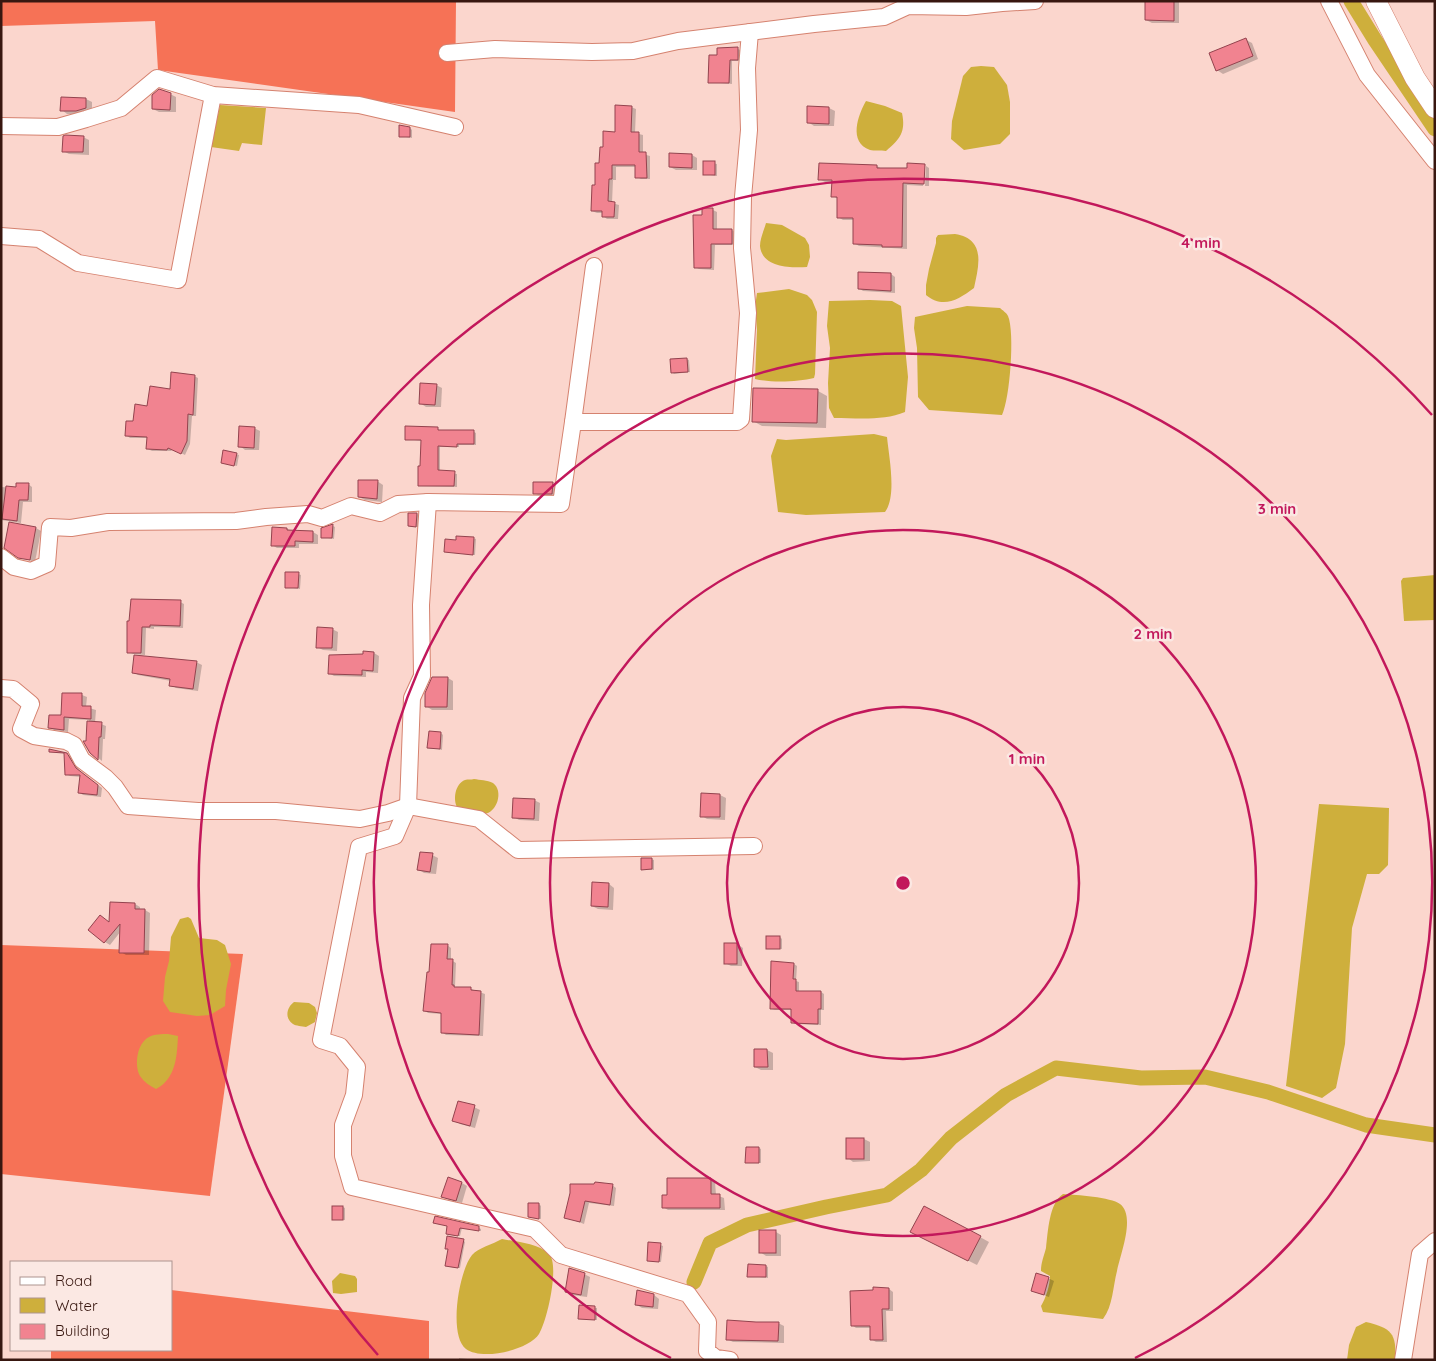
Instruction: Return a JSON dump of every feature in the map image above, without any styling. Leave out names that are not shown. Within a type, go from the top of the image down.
[{"type":"street","points":[[447,53],[494,49],[592,52],[633,51],[678,40],[884,17],[908,6],[966,7],[1035,1]]},
{"type":"street","points":[[1329,1],[1367,75],[1435,161]]},
{"type":"street","points":[[1376,1],[1415,78],[1435,108]]},
{"type":"street","points":[[572,422],[737,422],[741,419],[748,313],[742,248],[743,197],[749,130],[747,68],[750,32]]},
{"type":"street","points":[[1,126],[58,127],[86,119],[121,108],[157,78],[213,95],[359,105],[455,127]]},
{"type":"street","points":[[1,236],[38,239],[78,263],[178,280],[213,95]]},
{"type":"street","points":[[1,557],[14,567],[31,571],[47,564],[50,527],[71,528],[108,522],[236,521],[308,514],[322,518],[350,506],[380,513],[398,504],[428,502],[561,504],[594,266]]},
{"type":"street","points":[[428,502],[421,605],[422,676],[412,698],[408,806],[395,836],[359,847],[321,1040],[340,1046],[357,1067],[354,1095],[343,1124],[343,1156],[352,1187],[535,1228],[561,1255],[688,1294],[708,1322],[707,1350],[716,1358],[730,1360]]},
{"type":"street","points":[[1,688],[13,689],[31,704],[21,729],[34,736],[66,741],[74,745],[82,760],[106,778],[115,787],[128,806],[198,812],[276,811],[360,819],[388,813],[408,806],[479,819],[518,850],[754,846]]},
{"type":"street","points":[[1403,1360],[1420,1254],[1435,1240]]},
{"type":"shaded area","points":[[1,1],[456,1],[455,112],[158,70],[155,21],[1,26]]},
{"type":"shaded area","points":[[1,945],[243,954],[210,1196],[1,1174]]},
{"type":"shaded area","points":[[172,1290],[429,1321],[429,1360],[51,1360],[51,1351],[172,1351]]},
{"type":"water","points":[[971,67],[994,67],[1007,85],[1010,102],[1010,134],[1000,144],[964,150],[951,139],[952,121],[963,76]]},
{"type":"water","points":[[866,101],[902,113],[903,125],[901,135],[886,151],[870,150],[859,141],[857,135],[858,121]]},
{"type":"water","points":[[220,105],[266,108],[262,145],[242,143],[239,151],[211,147]]},
{"type":"water","points":[[766,223],[782,225],[805,238],[809,245],[810,257],[807,267],[786,267],[766,259],[760,246]]},
{"type":"water","points":[[955,234],[972,241],[976,247],[978,271],[974,288],[956,299],[938,302],[926,295],[926,285],[936,238],[938,235]]},
{"type":"water","points":[[789,289],[807,295],[812,300],[817,312],[814,378],[784,382],[755,379],[757,330],[755,307],[757,293]]},
{"type":"water","points":[[829,301],[892,301],[901,306],[908,377],[905,412],[879,418],[834,418],[829,408],[830,348],[827,326]]},
{"type":"water","points":[[967,306],[1000,308],[1008,316],[1011,336],[1011,366],[1005,407],[1002,415],[929,410],[918,397],[915,317]]},
{"type":"water","points":[[874,434],[887,437],[891,496],[885,512],[806,515],[778,512],[771,456],[777,439]]},
{"type":"water","points":[[1435,575],[1435,620],[1404,621],[1401,581],[1403,578]]},
{"type":"water","points":[[474,779],[493,783],[498,791],[498,801],[489,813],[478,814],[457,807],[455,796],[457,788],[465,780]]},
{"type":"water","points":[[1319,804],[1389,808],[1388,865],[1379,874],[1367,874],[1352,928],[1345,1044],[1336,1088],[1322,1098],[1286,1086]]},
{"type":"water","points":[[188,917],[191,919],[199,938],[217,940],[225,945],[231,964],[225,1006],[210,1015],[197,1016],[170,1012],[163,1001],[171,937],[180,919]]},
{"type":"water","points":[[294,1002],[309,1003],[315,1007],[317,1013],[315,1022],[306,1027],[294,1025],[290,1022],[287,1013]]},
{"type":"water","points":[[168,1034],[178,1036],[176,1059],[168,1079],[156,1089],[147,1084],[140,1076],[137,1066],[139,1049],[149,1037]]},
{"type":"water","points":[[1063,1194],[1109,1200],[1120,1204],[1125,1210],[1127,1217],[1126,1236],[1111,1302],[1103,1319],[1043,1312],[1041,1306],[1050,1280],[1050,1276],[1041,1271],[1050,1218],[1058,1198]]},
{"type":"water","points":[[502,1239],[533,1245],[549,1254],[552,1260],[553,1281],[549,1306],[539,1334],[526,1345],[493,1354],[473,1352],[466,1349],[461,1342],[458,1331],[457,1303],[463,1274],[472,1255]]},
{"type":"water","points":[[340,1273],[355,1276],[357,1279],[357,1292],[333,1293],[332,1281]]},
{"type":"water","points":[[1366,1322],[1391,1333],[1395,1344],[1395,1360],[1347,1360],[1349,1345],[1356,1327]]},
{"type":"building","points":[[1145,1],[1174,1],[1174,21],[1145,20]]},
{"type":"building","points":[[1246,38],[1253,56],[1216,71],[1209,53]]},
{"type":"building","points":[[738,47],[738,60],[730,60],[729,83],[708,83],[709,55],[717,55],[717,48]]},
{"type":"building","points":[[159,89],[171,93],[170,110],[152,109],[152,95]]},
{"type":"building","points":[[61,97],[86,98],[86,108],[76,111],[60,111]]},
{"type":"building","points":[[615,105],[632,106],[631,132],[639,132],[639,152],[646,152],[647,178],[635,178],[635,165],[612,165],[612,179],[609,179],[608,201],[615,202],[614,217],[602,217],[602,211],[591,211],[592,185],[595,185],[595,163],[599,163],[600,147],[603,147],[603,131],[615,132]]},
{"type":"building","points":[[807,106],[829,107],[829,124],[807,123]]},
{"type":"building","points":[[399,125],[410,127],[410,137],[399,137]]},
{"type":"building","points":[[63,136],[84,136],[83,152],[62,152]]},
{"type":"building","points":[[669,153],[692,154],[692,168],[669,167]]},
{"type":"building","points":[[703,161],[715,161],[715,175],[703,175]]},
{"type":"building","points":[[819,163],[877,165],[877,168],[907,168],[907,163],[925,164],[924,184],[903,183],[902,247],[853,244],[853,218],[837,218],[837,197],[831,197],[832,180],[818,180]]},
{"type":"building","points":[[702,208],[713,208],[713,229],[732,229],[732,244],[711,244],[711,268],[694,268],[693,215],[702,215]]},
{"type":"building","points":[[858,272],[891,273],[891,291],[858,289]]},
{"type":"building","points":[[687,358],[688,372],[671,373],[670,359]]},
{"type":"building","points":[[171,372],[195,375],[193,415],[188,414],[187,441],[181,454],[168,448],[167,450],[146,449],[147,437],[125,436],[126,421],[133,421],[135,404],[147,406],[150,386],[170,389]]},
{"type":"building","points":[[420,383],[437,384],[435,405],[419,404]]},
{"type":"building","points":[[753,388],[818,389],[817,423],[752,422]]},
{"type":"building","points":[[239,426],[255,427],[254,448],[238,447]]},
{"type":"building","points":[[405,426],[438,427],[438,430],[474,430],[474,444],[457,444],[457,447],[438,446],[438,470],[455,471],[454,486],[418,486],[421,440],[405,440]]},
{"type":"building","points":[[223,450],[237,453],[234,466],[221,463]]},
{"type":"building","points":[[358,480],[378,480],[377,499],[358,497]]},
{"type":"building","points":[[533,482],[553,482],[552,494],[533,494]]},
{"type":"building","points":[[16,483],[29,483],[28,500],[19,500],[17,521],[2,519],[6,486],[16,487]]},
{"type":"building","points":[[408,513],[417,513],[416,527],[408,526]]},
{"type":"building","points":[[9,522],[36,527],[30,560],[18,558],[4,548]]},
{"type":"building","points":[[333,524],[332,538],[321,538],[321,528]]},
{"type":"building","points":[[272,527],[287,528],[287,530],[313,531],[313,542],[295,541],[295,546],[271,546]]},
{"type":"building","points":[[456,536],[474,537],[473,555],[444,552],[445,539],[456,540]]},
{"type":"building","points":[[285,572],[299,572],[298,588],[285,588]]},
{"type":"building","points":[[131,599],[181,600],[180,626],[150,625],[150,627],[142,627],[141,653],[127,653],[127,621],[129,621]]},
{"type":"building","points":[[317,627],[333,628],[332,648],[316,648]]},
{"type":"building","points":[[363,651],[374,652],[373,671],[362,670],[362,675],[328,674],[329,655],[363,654]]},
{"type":"building","points":[[134,655],[197,661],[193,689],[169,686],[170,679],[132,673]]},
{"type":"building","points":[[432,677],[448,677],[447,707],[425,707],[425,693]]},
{"type":"building","points":[[62,693],[82,693],[82,706],[91,706],[91,719],[64,717],[64,730],[48,728],[49,715],[61,715]]},
{"type":"building","points":[[87,721],[102,722],[98,760],[90,753],[83,741],[86,741]]},
{"type":"building","points":[[429,731],[441,732],[440,749],[427,748]]},
{"type":"building","points":[[49,749],[67,753],[76,768],[98,785],[97,795],[78,793],[80,775],[65,775],[64,753],[49,752]]},
{"type":"building","points":[[701,793],[720,794],[720,817],[700,817]]},
{"type":"building","points":[[513,798],[535,799],[534,819],[512,818]]},
{"type":"building","points":[[420,852],[433,853],[430,872],[417,870]]},
{"type":"building","points":[[641,858],[652,858],[652,869],[641,870]]},
{"type":"building","points":[[592,882],[609,883],[608,907],[591,906]]},
{"type":"building","points":[[110,902],[135,903],[135,909],[145,909],[144,953],[119,953],[120,924],[104,943],[88,930],[100,915],[109,922]]},
{"type":"building","points":[[766,936],[780,936],[780,949],[766,949]]},
{"type":"building","points":[[724,943],[737,943],[737,964],[724,964]]},
{"type":"building","points":[[431,944],[448,944],[447,959],[453,959],[452,985],[454,987],[471,987],[471,990],[481,991],[479,1035],[441,1033],[441,1013],[423,1011]]},
{"type":"building","points":[[771,961],[794,963],[793,979],[796,979],[796,991],[821,991],[821,1009],[818,1009],[818,1024],[791,1023],[791,1009],[770,1009]]},
{"type":"building","points":[[754,1049],[767,1049],[768,1067],[754,1067]]},
{"type":"building","points":[[458,1101],[475,1105],[470,1126],[452,1121]]},
{"type":"building","points":[[846,1138],[864,1138],[864,1159],[846,1159]]},
{"type":"building","points":[[746,1147],[759,1147],[759,1163],[745,1163]]},
{"type":"building","points":[[448,1177],[462,1182],[456,1201],[441,1197]]},
{"type":"building","points":[[667,1178],[711,1178],[711,1194],[720,1194],[720,1208],[662,1208],[662,1195],[667,1195]]},
{"type":"building","points":[[595,1182],[613,1184],[610,1205],[585,1201],[580,1222],[564,1218],[570,1193],[570,1184],[594,1184]]},
{"type":"building","points":[[528,1203],[539,1203],[539,1219],[528,1217]]},
{"type":"building","points":[[332,1206],[343,1206],[343,1220],[332,1220]]},
{"type":"building","points":[[924,1206],[981,1236],[968,1261],[910,1232]]},
{"type":"building","points":[[435,1216],[479,1226],[479,1231],[460,1228],[458,1236],[446,1234],[447,1226],[433,1223]]},
{"type":"building","points":[[759,1230],[776,1230],[776,1253],[759,1253]]},
{"type":"building","points":[[447,1236],[464,1239],[458,1268],[445,1266],[448,1249],[445,1249]]},
{"type":"building","points":[[648,1242],[661,1243],[659,1262],[647,1261]]},
{"type":"building","points":[[748,1264],[766,1265],[766,1277],[747,1277]]},
{"type":"building","points":[[569,1268],[585,1273],[581,1295],[565,1292]]},
{"type":"building","points":[[1036,1273],[1049,1277],[1044,1295],[1031,1291]]},
{"type":"building","points":[[873,1287],[889,1288],[889,1309],[882,1309],[883,1340],[870,1340],[870,1326],[851,1326],[850,1291],[873,1290]]},
{"type":"building","points":[[637,1290],[654,1294],[653,1307],[635,1305]]},
{"type":"building","points":[[579,1305],[595,1306],[595,1320],[578,1319]]},
{"type":"building","points":[[727,1320],[779,1322],[778,1341],[726,1340]]},
{"type":"waterway","points":[[1351,1],[1435,129]]},
{"type":"waterway","points":[[694,1282],[710,1243],[747,1225],[887,1195],[921,1170],[951,1138],[1006,1095],[1056,1068],[1141,1078],[1205,1077],[1268,1092],[1366,1125],[1435,1135]]}]
